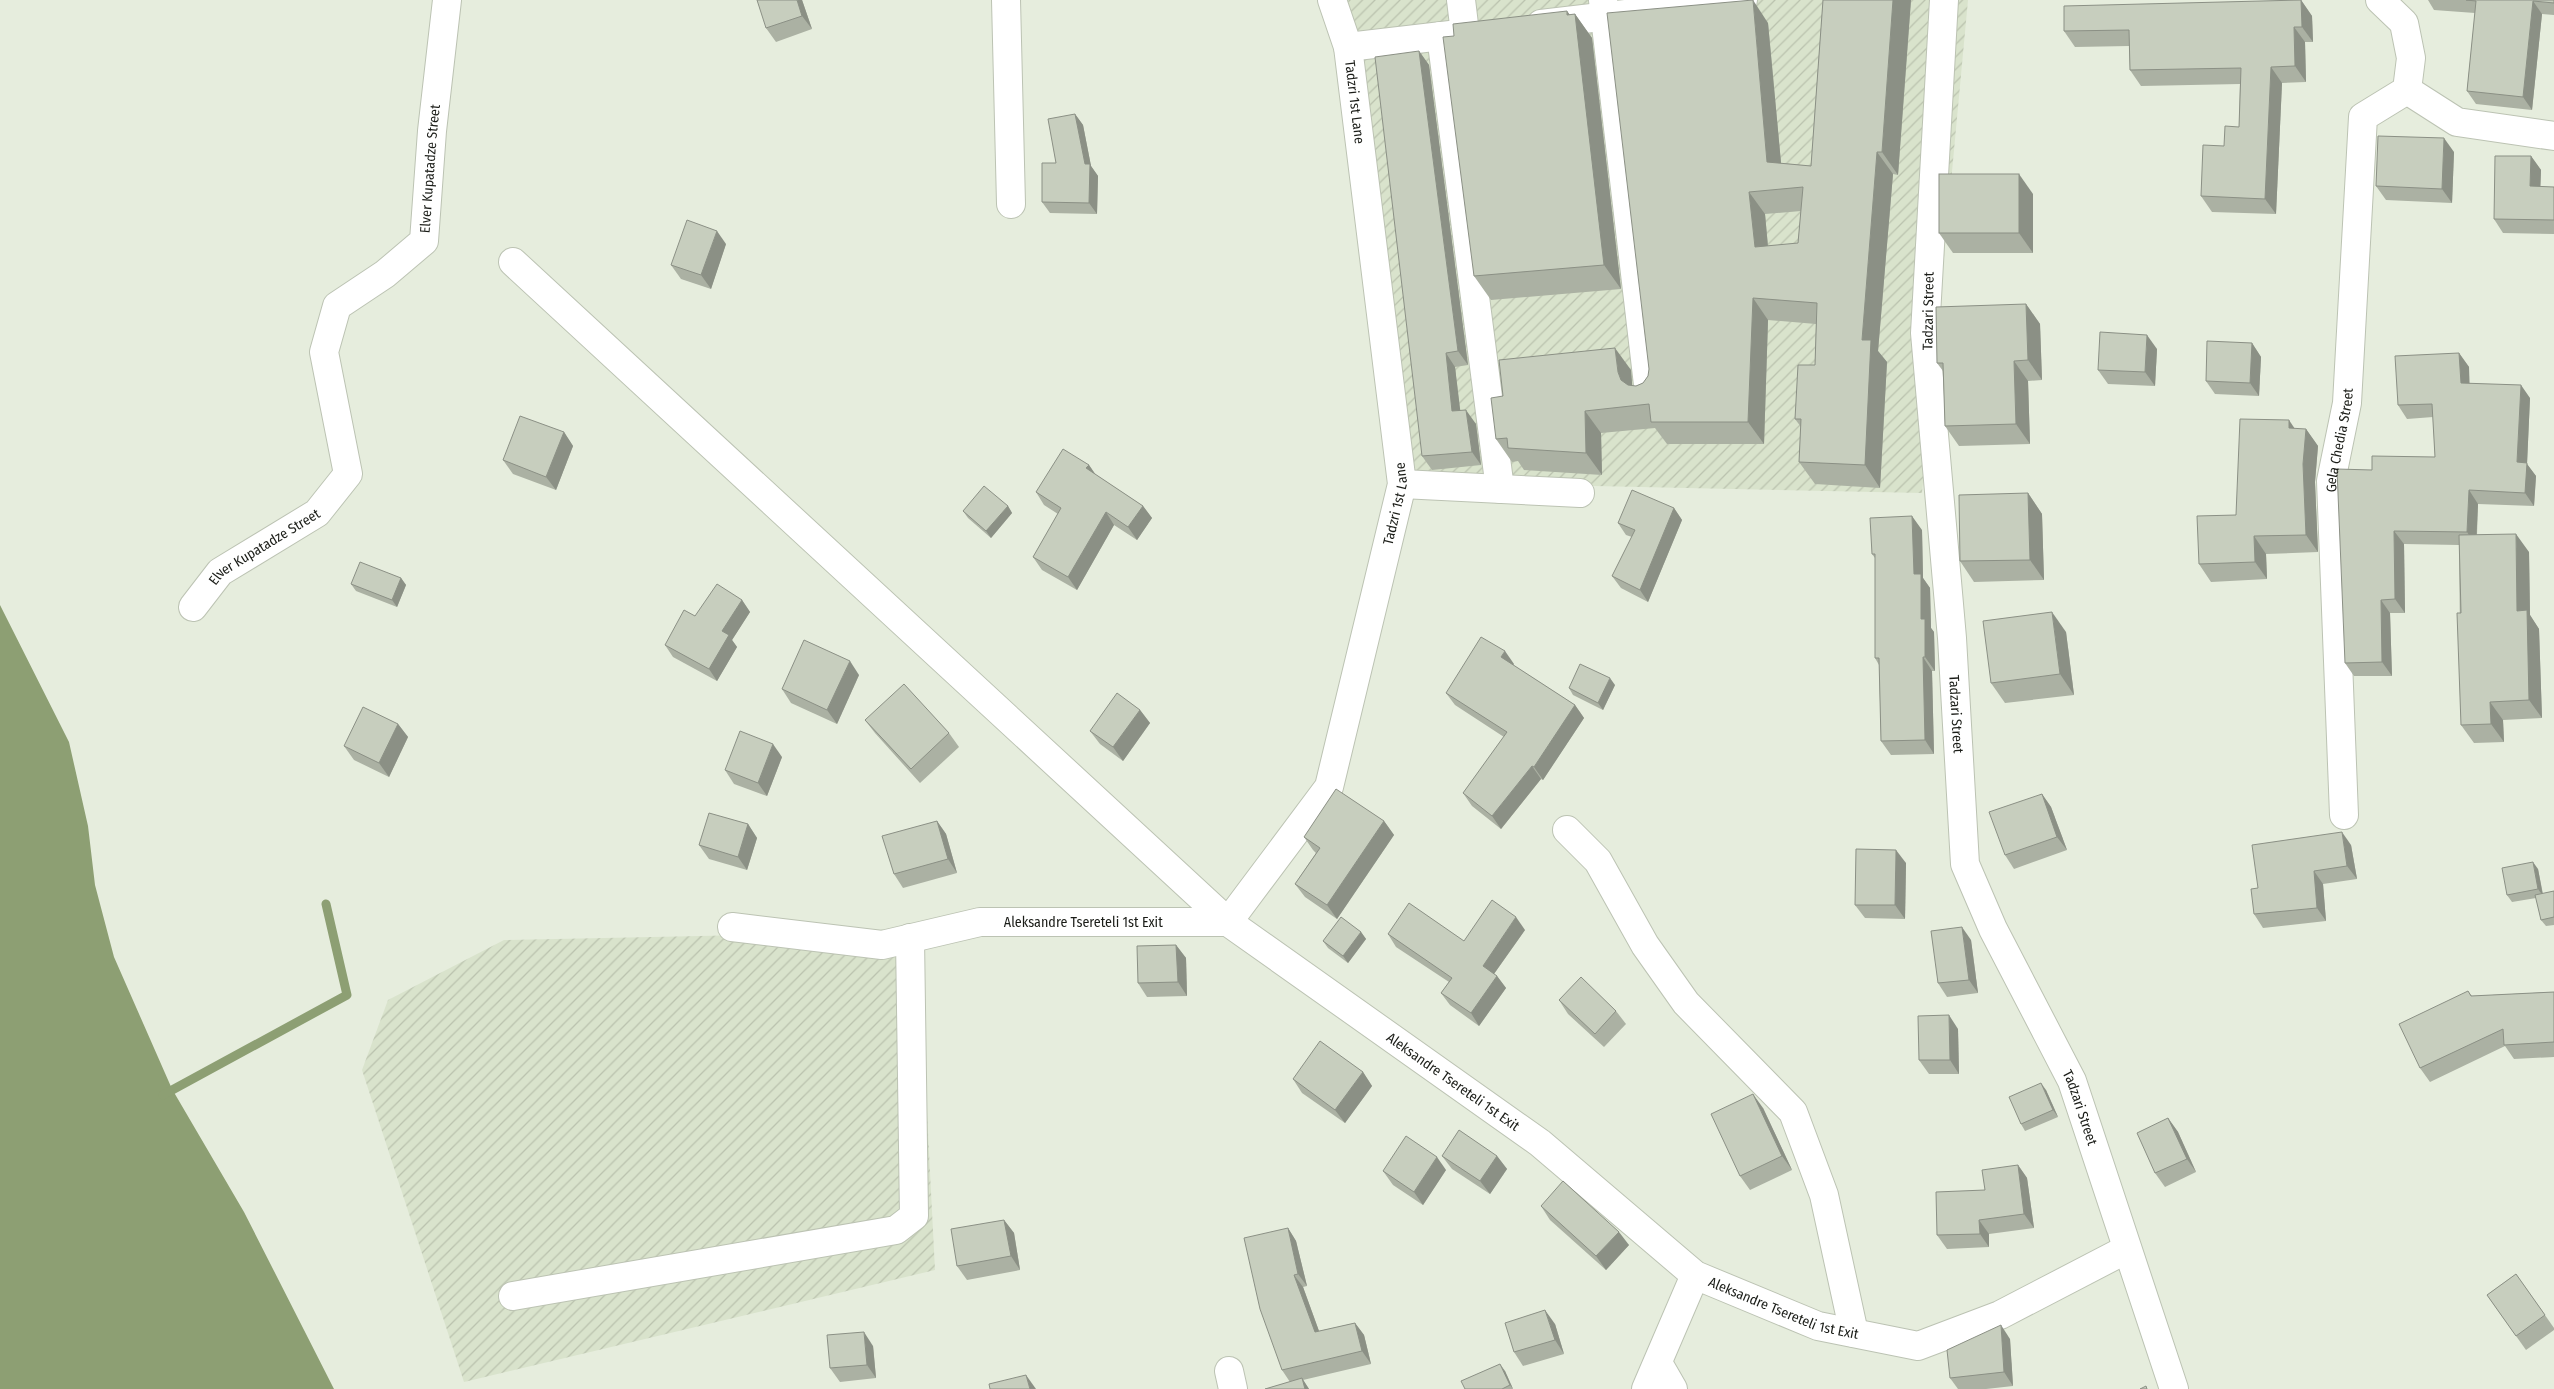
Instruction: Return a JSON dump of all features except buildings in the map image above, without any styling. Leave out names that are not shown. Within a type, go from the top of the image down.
[{"type":"street","name":"Elver Kupatadze Street","points":[[193,607],[220,572],[317,513],[348,474],[324,352],[337,306],[385,274],[424,241],[432,131],[447,0]]},
{"type":"street","points":[[1006,0],[1011,204]]},
{"type":"street","name":"Tadzri 1st Lane","points":[[1228,922],[1330,787],[1402,484],[1348,47],[1332,0]]},
{"type":"street","points":[[1461,0],[1453,34],[1500,489]]},
{"type":"street","points":[[1521,26],[1604,8],[1743,0]]},
{"type":"street","name":"Tadzari Street","points":[[1944,0],[1925,333],[1952,638],[1965,864],[1994,929],[2072,1081],[2174,1389]]},
{"type":"street","points":[[2380,0],[2404,23],[2411,58],[2408,90],[2457,122],[2554,136]]},
{"type":"street","points":[[1604,8],[1649,393]]},
{"type":"street","name":"Tadzri 1st Lane","points":[[1348,47],[1493,30]]},
{"type":"street","name":"Gela Chedia Street","points":[[2344,816],[2331,481],[2347,403],[2363,117],[2408,90]]},
{"type":"street","points":[[513,262],[1228,922]]},
{"type":"street","points":[[1402,484],[1580,492]]},
{"type":"street","points":[[1567,830],[1598,861],[1644,945],[1686,1003],[1793,1112],[1824,1195],[1854,1333]]},
{"type":"street","name":"Aleksandre Tsereteli 1st Exit","points":[[732,926],[882,945],[980,922],[1228,922],[1540,1144],[1695,1275],[1818,1326],[1918,1346],[2000,1315],[2127,1249]]},
{"type":"street","points":[[513,1296],[896,1230],[914,1216],[910,938]]},
{"type":"street","points":[[1646,1389],[1695,1275]]},
{"type":"street","points":[[1658,1362],[1672,1389]]},
{"type":"shaded area","points":[[1348,0],[1968,0],[1922,493],[1411,482]]},
{"type":"shaded area","points":[[0,605],[69,742],[88,826],[95,885],[114,957],[172,1089],[244,1212],[334,1389],[0,1389]]},
{"type":"shaded area","points":[[748,935],[919,956],[935,1270],[464,1382],[362,1070],[388,1000],[504,940]]},
{"type":"waterway","points":[[163,1095],[347,995],[326,904]]}]
